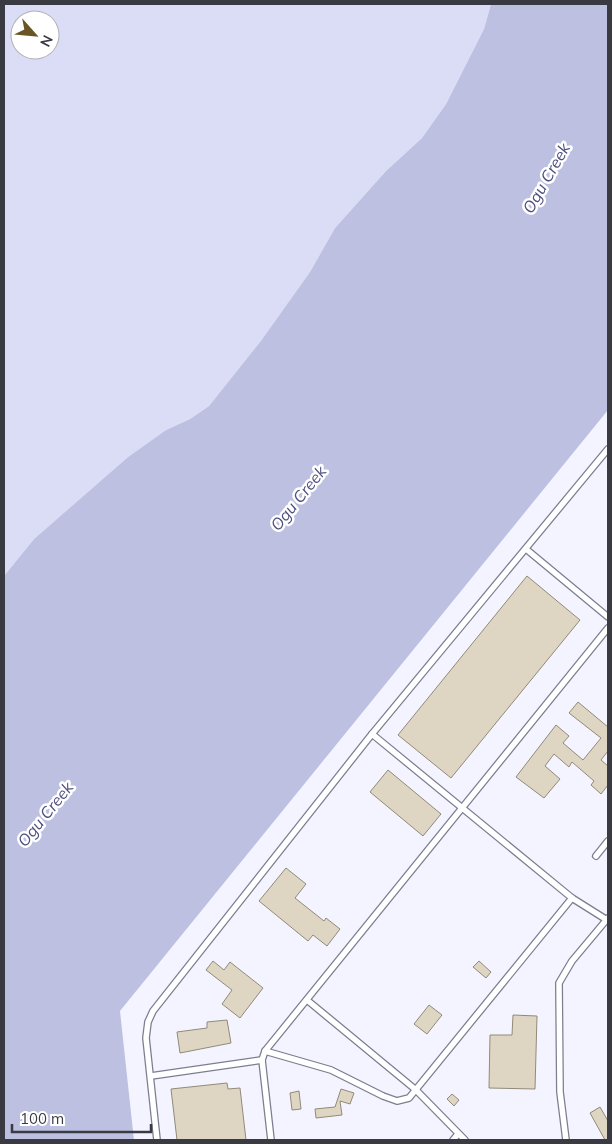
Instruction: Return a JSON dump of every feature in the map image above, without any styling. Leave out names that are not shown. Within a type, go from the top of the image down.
[{"type":"lane","points":[[157,1140],[146,1038],[148,1022],[153,1011],[372,734],[608,449]]},
{"type":"lane","points":[[526,549],[608,617]]},
{"type":"lane","points":[[271,1140],[262,1060],[265,1051],[608,628]]},
{"type":"lane","points":[[372,734],[463,806],[572,898],[608,919],[572,961],[559,983],[560,1092],[566,1140]]},
{"type":"lane","points":[[596,856],[608,841]]},
{"type":"lane","points":[[265,1051],[331,1070],[397,1101],[408,1098],[572,898]]},
{"type":"lane","points":[[307,1000],[416,1090],[465,1140]]},
{"type":"lane","points":[[151,1076],[262,1060]]},
{"type":"lane","points":[[453,1140],[458,1134]]},
{"type":"shaded area","points":[[4,4],[491,4],[484,29],[446,104],[422,138],[386,171],[335,228],[310,272],[261,342],[209,406],[190,419],[166,430],[128,457],[34,539],[4,576]]},
{"type":"shaded area","points":[[608,410],[608,1140],[134,1140],[120,1011]]},
{"type":"water","name":"Ogu Creek","points":[[491,4],[608,4],[608,410],[120,1011],[134,1140],[4,1140],[4,576],[34,539],[128,457],[166,430],[190,419],[209,406],[261,341],[310,272],[335,228],[386,171],[422,138],[446,104],[484,29]]},
{"type":"building","points":[[527,576],[580,620],[451,778],[398,735]]},
{"type":"building","points":[[578,702],[608,727],[608,751],[601,760],[608,766],[608,785],[601,794],[591,785],[594,781],[572,762],[569,767],[554,754],[545,766],[560,779],[544,798],[516,777],[556,725],[569,736],[563,743],[583,760],[601,738],[569,713]]},
{"type":"building","points":[[388,770],[441,814],[423,836],[370,792]]},
{"type":"building","points":[[286,868],[306,884],[295,898],[324,921],[326,918],[340,929],[327,946],[313,935],[308,941],[259,901]]},
{"type":"building","points":[[213,961],[224,970],[230,962],[263,988],[240,1018],[222,1004],[232,990],[206,970]]},
{"type":"building","points":[[479,961],[491,972],[486,978],[473,967]]},
{"type":"building","points":[[429,1005],[442,1015],[427,1034],[414,1024]]},
{"type":"building","points":[[513,1015],[537,1016],[535,1089],[489,1088],[490,1035],[512,1035]]},
{"type":"building","points":[[227,1020],[231,1043],[180,1053],[177,1032],[207,1028],[207,1022]]},
{"type":"building","points":[[227,1083],[228,1089],[240,1088],[246,1140],[177,1140],[171,1089]]},
{"type":"building","points":[[341,1089],[354,1093],[350,1104],[340,1101],[342,1115],[316,1118],[315,1109],[335,1107]]},
{"type":"building","points":[[299,1091],[301,1109],[292,1110],[290,1093]]},
{"type":"building","points":[[452,1094],[459,1100],[454,1106],[447,1099]]},
{"type":"building","points":[[600,1107],[608,1121],[608,1140],[605,1140],[590,1113]]}]
